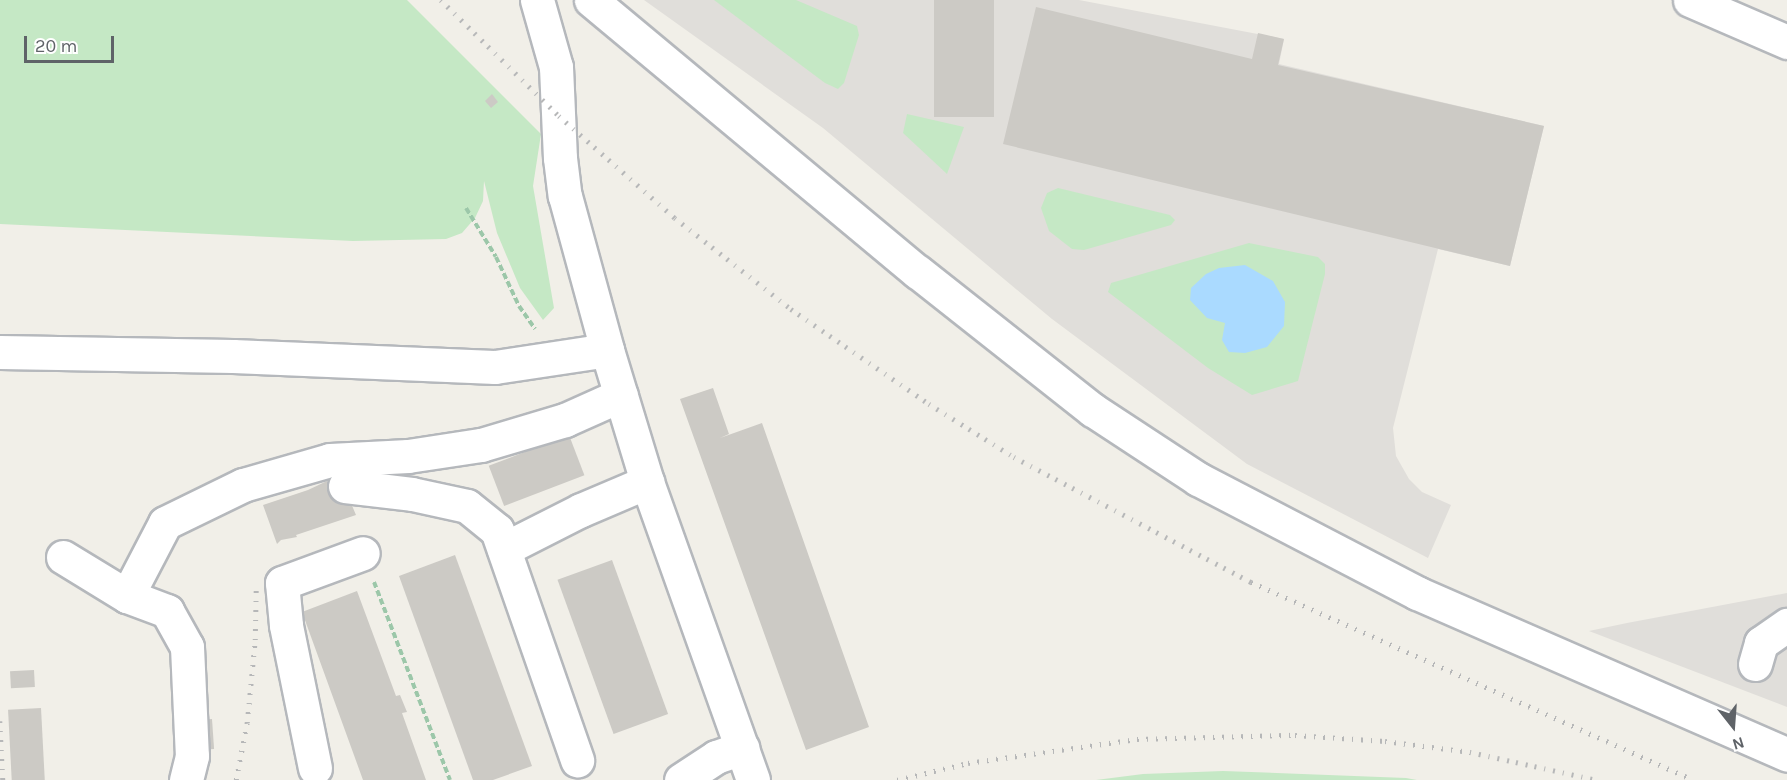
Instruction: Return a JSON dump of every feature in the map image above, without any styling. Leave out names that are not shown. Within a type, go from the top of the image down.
[{"type":"street","points":[[1690,0],[1787,42]]},
{"type":"street","points":[[540,7],[556,67],[560,158],[565,196],[607,350],[647,482],[753,780]]},
{"type":"street","points":[[599,7],[918,272],[1065,388],[1093,410],[1198,479],[1417,593],[1787,755]]},
{"type":"street","points":[[0,352],[233,356],[495,367],[555,356],[607,350]]},
{"type":"street","points":[[127,596],[165,523],[243,485],[330,460],[408,456],[481,445],[565,420],[621,395]]},
{"type":"street","points":[[504,549],[581,510],[647,482]]},
{"type":"street","points":[[345,486],[412,494],[467,506],[497,530],[577,760]]},
{"type":"street","points":[[313,776],[286,625],[282,583],[363,553]]},
{"type":"street","points":[[63,558],[127,596],[167,611],[187,647],[192,756],[186,780]]},
{"type":"street","points":[[1755,664],[1761,643],[1787,625]]},
{"type":"street","points":[[681,780],[716,757],[742,748]]},
{"type":"path","points":[[466,208],[496,257],[519,306],[555,356]]},
{"type":"path","points":[[363,553],[450,780]]},
{"type":"shaded area","points":[[644,0],[1079,0],[1284,39],[1279,64],[1544,126],[1510,266],[1438,249],[1393,428],[1396,456],[1409,479],[1422,492],[1451,505],[1428,558],[1247,464],[1052,319],[823,128]]},
{"type":"shaded area","points":[[1787,593],[1787,707],[1589,631],[1627,623]]},
{"type":"green space","points":[[0,0],[407,0],[541,134],[533,186],[554,308],[543,320],[520,288],[497,233],[484,181],[483,201],[475,218],[462,233],[446,239],[353,241],[0,224]]},
{"type":"green space","points":[[714,0],[796,0],[857,26],[859,35],[844,83],[838,89],[825,83]]},
{"type":"green space","points":[[907,114],[964,127],[947,174],[903,133]]},
{"type":"green space","points":[[1058,188],[1170,215],[1175,220],[1171,225],[1084,250],[1072,249],[1049,231],[1041,208],[1047,193]]},
{"type":"green space","points":[[1249,243],[1318,257],[1325,264],[1325,274],[1298,381],[1252,395],[1208,368],[1108,292],[1111,283]]},
{"type":"green space","points":[[1223,771],[1417,780],[1096,780],[1143,774]]},
{"type":"water","points":[[1245,265],[1273,281],[1285,302],[1284,326],[1267,347],[1245,353],[1229,352],[1222,340],[1225,323],[1207,318],[1190,300],[1191,288],[1206,274],[1219,268]]},
{"type":"building","points":[[934,0],[994,0],[994,117],[934,117]]},
{"type":"building","points":[[1036,7],[1252,59],[1258,33],[1284,39],[1278,65],[1544,126],[1510,266],[1003,144]]},
{"type":"building","points":[[492,94],[498,102],[491,108],[485,101]]},
{"type":"building","points":[[713,388],[729,434],[720,438],[762,423],[869,727],[806,750],[680,399]]},
{"type":"building","points":[[569,435],[584,475],[504,506],[489,466]]},
{"type":"building","points":[[338,480],[342,482],[356,515],[296,535],[297,537],[281,540],[277,544],[263,505],[327,481],[328,483]]},
{"type":"building","points":[[455,555],[532,766],[493,780],[473,780],[399,576]]},
{"type":"building","points":[[612,560],[668,714],[614,734],[557,580]]},
{"type":"building","points":[[357,591],[396,696],[400,695],[407,712],[402,713],[426,780],[363,780],[302,612]]},
{"type":"building","points":[[34,670],[35,687],[11,688],[10,671]]},
{"type":"building","points":[[41,708],[45,780],[12,780],[8,710]]},
{"type":"building","points":[[212,719],[214,749],[197,750],[195,720]]},
{"type":"railway","points":[[441,0],[559,116],[675,218],[791,309],[929,404],[1014,457],[1251,582],[1693,780]]},
{"type":"railway","points":[[236,780],[247,723],[255,640],[256,586]]},
{"type":"railway","points":[[0,721],[3,780]]},
{"type":"railway","points":[[897,780],[968,763],[1137,739],[1295,735],[1385,741],[1470,752],[1597,780]]}]
